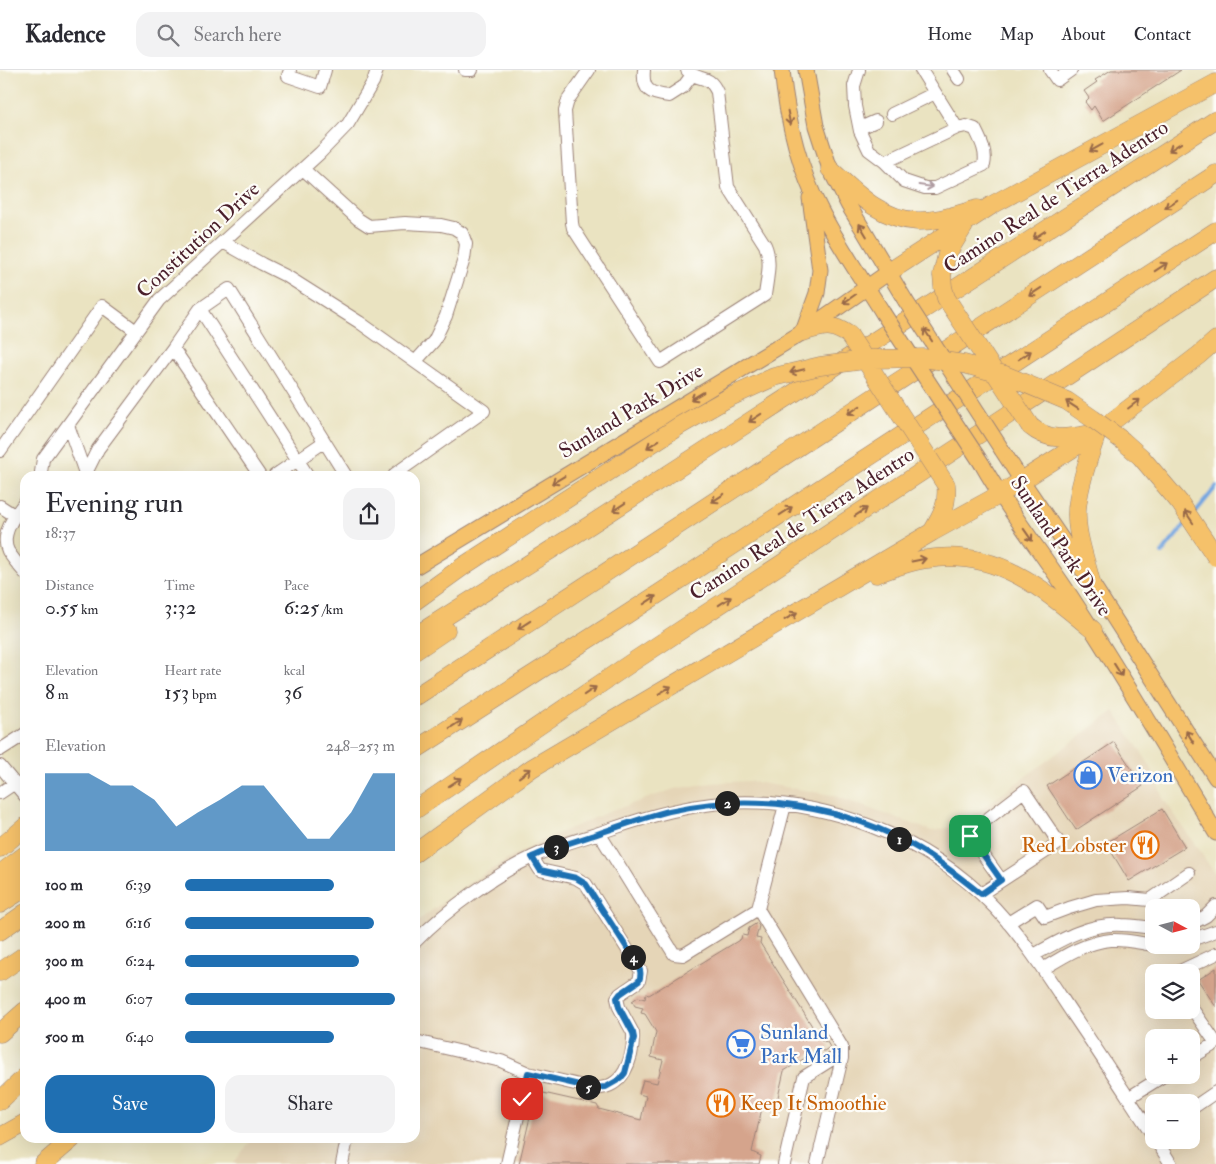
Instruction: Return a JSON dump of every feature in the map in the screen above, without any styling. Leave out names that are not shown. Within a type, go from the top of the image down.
[{"type":"highway","points":[[889,272],[992,205],[1216,83]]},
{"type":"highway","name":"Camino Real de Tierra Adentro","points":[[420,633],[1216,120]]},
{"type":"highway","points":[[830,169],[864,200],[882,211],[900,218],[917,221],[939,219],[992,205]]},
{"type":"highway","points":[[420,694],[1214,176]]},
{"type":"highway","points":[[966,222],[947,254],[942,275],[946,298],[1030,426],[1038,433],[1050,437],[1064,438],[1097,433]]},
{"type":"highway","points":[[420,747],[1216,231]]},
{"type":"highway","name":"Camino Real de Tierra Adentro","points":[[420,806],[623,669],[1216,278]]},
{"type":"highway","points":[[803,332],[826,325],[840,328],[849,334],[946,485],[946,505],[932,532]]},
{"type":"highway","points":[[420,849],[532,768],[1022,481],[1097,433],[1216,340]]},
{"type":"highway","points":[[420,591],[465,565],[680,426],[728,398],[774,377],[820,366],[872,359],[923,358],[964,364],[1005,375],[1067,401],[1123,441],[1141,457],[1180,504],[1216,557]]},
{"type":"highway","points":[[1091,582],[1080,539],[1077,521],[1077,502],[1097,433]]},
{"type":"highway","points":[[420,647],[590,525]]},
{"type":"highway","points":[[840,587],[912,562],[937,557],[966,558],[999,567],[1029,580],[1056,599],[1093,630]]},
{"type":"highway","points":[[420,597],[465,565]]},
{"type":"highway","points":[[0,848],[20,830]]},
{"type":"highway","points":[[0,874],[20,859]]},
{"type":"highway","points":[[0,892],[20,876]]},
{"type":"highway","points":[[0,904],[20,891]]},
{"type":"highway","points":[[0,931],[20,917]]},
{"type":"highway","points":[[0,972],[20,958]]},
{"type":"highway","points":[[0,1033],[20,1015]]},
{"type":"highway","points":[[0,1103],[20,1081]]},
{"type":"highway","points":[[0,1103],[20,1093]]},
{"type":"highway","points":[[0,1137],[20,1126]]},
{"type":"highway","points":[[44,1164],[68,1143]]},
{"type":"main road","name":"Sunland Park Drive","points":[[782,70],[788,119],[807,179],[820,210],[866,287],[982,464],[999,495],[1093,630],[1216,833]]},
{"type":"main road","name":"Sunland Park Drive","points":[[806,70],[816,126],[830,169],[849,206],[905,300],[1022,481],[1091,582],[1216,778]]},
{"type":"main road","points":[[803,332],[817,293],[820,270],[807,179]]},
{"type":"main road","name":"Sunland Park Drive","points":[[420,564],[803,332],[889,272]]},
{"type":"main road","points":[[0,840],[20,828]]},
{"type":"street","points":[[290,70],[288,76],[320,87],[325,70]]},
{"type":"street","name":"Constitution Drive","points":[[41,471],[43,459],[159,300],[303,169],[348,124],[373,82],[377,70]]},
{"type":"street","points":[[465,70],[472,70]]},
{"type":"street","points":[[590,70],[568,100],[565,112],[573,228],[660,362],[765,295],[768,252],[728,187],[717,92],[714,85],[708,79],[690,73],[683,87],[669,96],[647,89],[644,83],[644,70]]},
{"type":"street","points":[[859,70],[854,86],[854,106],[860,128],[869,150],[886,162],[904,181],[925,188],[935,188],[984,165],[986,157],[975,129],[966,126],[957,128],[886,162]]},
{"type":"street","points":[[921,70],[957,128]]},
{"type":"street","points":[[1050,70],[1056,80],[1071,70]]},
{"type":"street","points":[[892,114],[935,93]]},
{"type":"street","points":[[860,128],[876,121]]},
{"type":"street","points":[[303,169],[358,220],[369,226],[404,223],[441,225],[454,228],[462,233],[466,244],[464,259],[446,316],[434,341],[415,362]]},
{"type":"street","points":[[223,242],[288,277],[359,322],[484,411],[399,471]]},
{"type":"street","points":[[88,471],[98,449],[173,348],[200,308],[229,289],[343,471]]},
{"type":"street","points":[[0,451],[102,306],[136,331]]},
{"type":"street","points":[[200,308],[305,471]]},
{"type":"street","points":[[173,348],[257,471]]},
{"type":"street","points":[[68,425],[85,471]]},
{"type":"street","points":[[281,471],[324,442]]},
{"type":"street","points":[[0,506],[14,515]]},
{"type":"street","points":[[20,508],[8,525],[6,536],[7,549],[20,566]]},
{"type":"street","points":[[0,750],[20,737]]},
{"type":"street","points":[[0,766],[20,790]]},
{"type":"street","points":[[0,793],[15,783]]},
{"type":"street","points":[[981,894],[1059,842],[1024,791],[969,833],[1001,880]]},
{"type":"street","points":[[420,937],[431,926],[468,898],[505,872],[532,857],[550,849],[659,814],[695,806],[732,803],[785,805],[845,817],[888,834],[938,861],[981,894],[1034,955],[1145,1124]]},
{"type":"street","points":[[599,833],[674,954],[683,955],[758,909],[785,805]]},
{"type":"street","points":[[420,1042],[501,1061],[528,1073],[599,1089],[612,1085],[620,1079],[627,1067],[634,1038],[619,1007],[617,998],[639,981],[641,971],[586,884],[576,878],[540,870],[532,857]]},
{"type":"street","points":[[1008,923],[1037,904],[1045,917],[1096,900],[1128,898],[1150,900],[1189,873]]},
{"type":"street","points":[[1200,919],[1216,906]]},
{"type":"street","points":[[758,909],[840,1044],[842,1053],[817,1164]]},
{"type":"street","points":[[1034,955],[1070,935],[1099,926],[1122,925],[1145,927]]},
{"type":"street","points":[[1200,937],[1216,931]]},
{"type":"street","points":[[1043,969],[1078,949],[1104,941],[1120,940],[1145,943]]},
{"type":"street","points":[[1195,964],[1216,954]]},
{"type":"street","points":[[1199,1019],[1216,1043],[1200,1053]]},
{"type":"street","points":[[784,1164],[804,1077],[842,1053]]},
{"type":"street","points":[[506,1164],[528,1073]]},
{"type":"street","points":[[1128,1098],[1151,1084]]},
{"type":"street","points":[[1200,1103],[1216,1092]]},
{"type":"street","points":[[342,1164],[346,1143]]},
{"type":"street","points":[[1162,1149],[1171,1164]]},
{"type":"shaded area","name":"Sunland Park Mall","points":[[1114,711],[1151,767],[1163,798],[1216,875],[1216,1164],[233,1164],[249,1143],[420,1143],[420,919],[470,882],[534,844],[606,813],[674,789],[712,783],[749,781],[832,795],[932,831],[960,825]]},
{"type":"building","points":[[1111,70],[1181,70],[1103,121],[1094,106],[1091,110],[1085,102],[1089,98],[1084,91],[1097,82],[1095,80]]},
{"type":"building","points":[[1114,742],[1143,786],[1076,830],[1047,786]]},
{"type":"building","name":"Red Lobster","points":[[1162,809],[1185,847],[1129,881],[1106,843]]},
{"type":"building","name":"Sunland Park Mall","points":[[757,923],[759,926],[756,938],[761,939],[760,943],[817,1034],[821,1035],[820,1040],[827,1042],[830,1047],[824,1051],[817,1049],[816,1054],[813,1053],[784,1071],[776,1106],[770,1110],[762,1108],[752,1152],[761,1156],[759,1164],[519,1164],[531,1113],[534,1112],[539,1092],[597,1105],[599,1109],[641,1120],[646,1096],[639,1094],[643,1080],[657,1083],[663,1060],[651,1057],[656,1032],[645,1014],[641,1013],[643,1008],[635,1006],[632,1001],[638,997],[645,999],[646,994],[649,995],[741,939],[742,935],[747,936],[749,928]]},
{"type":"building","points":[[1216,968],[1216,1007],[1200,983],[1200,979]]},
{"type":"waterway","points":[[1194,514],[1216,487]]},
{"type":"waterway","points":[[1162,553],[1188,521]]},
{"type":"place","name":"Verizon","points":[[1088,775]]},
{"type":"place","name":"Red Lobster","points":[[1145,845]]},
{"type":"place","name":"Sunland Park Mall","points":[[741,1044]]},
{"type":"place","name":"Keep It Smoothie","points":[[721,1103]]},
{"type":"route","points":[[522,1099],[528,1073],[599,1089],[612,1085],[620,1079],[625,1073],[634,1038],[619,1007],[617,998],[636,984],[641,976],[641,971],[636,962],[586,884],[576,878],[540,870],[537,868],[532,857],[550,849],[670,811],[712,804],[785,805],[845,817],[877,829],[938,861],[981,894],[1001,880],[970,836]]}]
